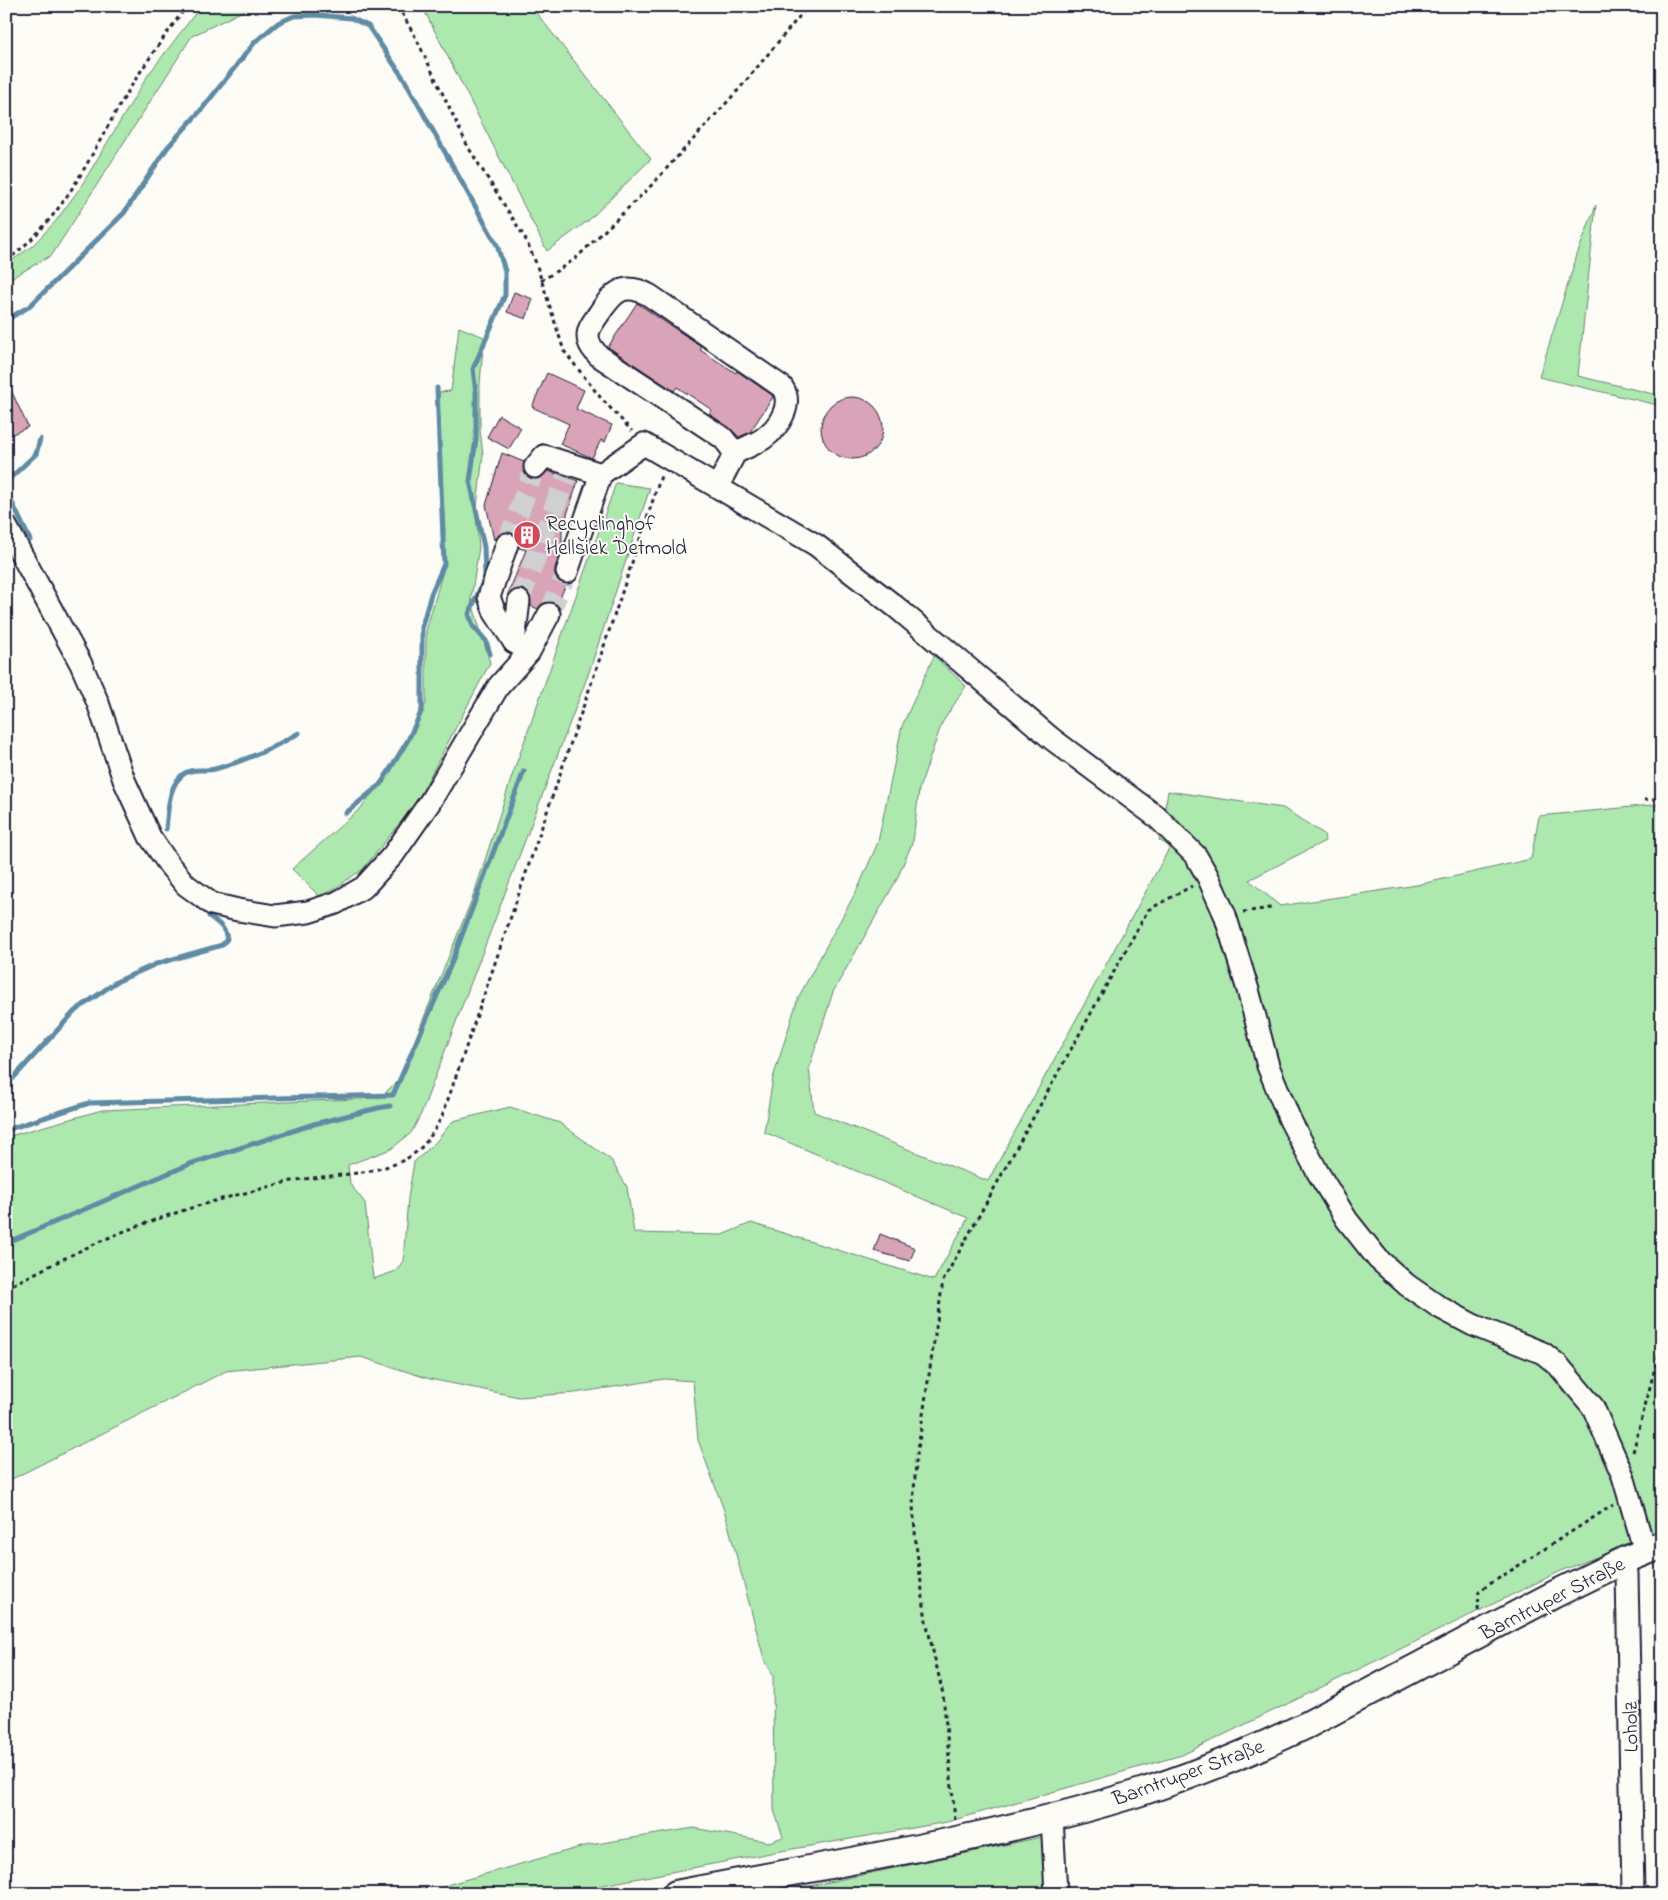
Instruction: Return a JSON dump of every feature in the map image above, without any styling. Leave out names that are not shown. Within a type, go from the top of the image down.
[{"type":"main road","name":"Barntruper Straße","points":[[676,1894],[957,1841],[1052,1817],[1183,1778],[1266,1744],[1331,1713],[1555,1594],[1644,1552]]},
{"type":"street","points":[[718,486],[735,453],[764,438],[777,425],[788,403],[786,392],[782,387],[639,290],[629,288],[619,291],[610,297],[590,326],[588,336],[591,348],[599,356],[723,438],[735,453]]},
{"type":"street","name":"Loholz","points":[[644,444],[668,456],[816,545],[896,607],[1052,739],[1157,817],[1196,856],[1208,877],[1225,916],[1248,990],[1268,1066],[1290,1120],[1317,1171],[1347,1220],[1378,1259],[1407,1285],[1439,1307],[1473,1325],[1544,1353],[1558,1365],[1593,1407],[1623,1476],[1644,1552],[1628,1583],[1633,1894]]},
{"type":"street","points":[[567,572],[600,474],[644,444]]},
{"type":"street","points":[[535,467],[544,456],[569,471],[600,474]]},
{"type":"street","points":[[6,526],[81,664],[98,703],[124,780],[150,837],[170,866],[186,885],[212,904],[275,916],[308,912],[336,903],[364,887],[393,855],[430,802],[522,647],[549,614]]},
{"type":"street","points":[[507,544],[489,597],[495,613],[522,647]]},
{"type":"street","points":[[519,601],[522,647]]},
{"type":"street","points":[[1052,1817],[1056,1894]]},
{"type":"path","points":[[6,261],[35,236],[59,209],[75,186],[132,86],[187,6]]},
{"type":"path","points":[[398,6],[417,40],[468,147],[525,238],[536,263],[564,351],[600,398],[644,444]]},
{"type":"path","points":[[541,281],[574,259],[647,190],[740,88],[808,6]]},
{"type":"path","points":[[6,1288],[128,1230],[209,1202],[296,1180],[363,1172],[401,1162],[417,1152],[426,1143],[443,1114],[668,456]]},
{"type":"path","points":[[1644,800],[1662,798]]},
{"type":"path","points":[[957,1841],[943,1694],[926,1622],[913,1506],[916,1462],[942,1281],[1148,910],[1208,877]]},
{"type":"path","points":[[1225,916],[1270,908]]},
{"type":"path","points":[[1630,1461],[1662,1341]]},
{"type":"path","points":[[1478,1635],[1479,1591],[1628,1495]]},
{"type":"green space","points":[[201,6],[253,6],[192,36],[52,255],[6,281],[6,265],[32,246],[55,222],[80,188],[148,75]]},
{"type":"green space","points":[[422,6],[531,6],[651,159],[589,220],[547,251]]},
{"type":"green space","points":[[1596,205],[1578,376],[1662,396],[1662,406],[1539,377],[1577,255]]},
{"type":"green space","points":[[459,327],[484,337],[480,383],[480,430],[483,455],[476,515],[479,547],[471,599],[490,663],[416,803],[363,869],[321,898],[292,869],[363,806],[415,730],[426,703],[426,631],[443,571],[445,530],[439,392],[451,391]]},
{"type":"green space","points":[[616,483],[650,488],[588,675],[421,1114],[411,1133],[391,1149],[348,1165],[350,1184],[365,1203],[373,1279],[396,1271],[403,1261],[408,1198],[414,1162],[434,1144],[453,1121],[510,1107],[560,1123],[611,1160],[627,1187],[634,1233],[722,1235],[751,1223],[934,1280],[968,1218],[764,1132],[773,1078],[798,998],[859,886],[878,842],[902,726],[934,656],[966,686],[942,723],[919,789],[913,841],[897,879],[833,992],[809,1068],[814,1112],[988,1181],[1170,847],[1159,840],[1168,791],[1283,808],[1324,834],[1325,841],[1249,880],[1280,906],[1417,885],[1531,859],[1539,816],[1662,804],[1662,1532],[1563,1570],[1182,1755],[947,1822],[781,1851],[556,1894],[428,1894],[450,1884],[584,1846],[694,1828],[769,1842],[783,1837],[774,1810],[773,1675],[764,1659],[725,1513],[698,1440],[693,1381],[664,1379],[575,1393],[519,1397],[430,1379],[361,1357],[226,1371],[6,1482],[6,1137],[102,1110],[380,1098],[399,1079],[474,894],[512,776]]},
{"type":"green space","points":[[1042,1837],[1047,1847],[1048,1894],[772,1894]]},
{"type":"building","points":[[514,292],[533,299],[526,319],[507,312]]},
{"type":"building","points":[[637,303],[702,347],[700,350],[736,373],[737,371],[772,395],[773,397],[750,432],[739,437],[730,428],[709,414],[712,410],[677,387],[674,391],[608,347]]},
{"type":"building","points":[[547,373],[584,390],[576,409],[612,425],[605,442],[601,440],[592,458],[560,444],[569,424],[532,407]]},
{"type":"building","points":[[6,379],[28,427],[6,437]]},
{"type":"building","points":[[852,397],[864,399],[874,406],[881,416],[883,428],[881,440],[874,450],[864,457],[852,459],[840,457],[830,450],[823,440],[821,428],[823,416],[830,406],[840,399]]},
{"type":"building","points":[[499,415],[521,428],[509,449],[487,437]]},
{"type":"building","name":"Recyclinghof Hellsiek Detmold","points":[[502,453],[524,462],[524,472],[533,479],[540,478],[548,471],[578,481],[562,530],[562,547],[555,568],[557,580],[566,584],[557,605],[548,602],[542,604],[538,609],[531,606],[530,596],[527,591],[521,589],[514,590],[507,596],[526,550],[519,548],[517,536],[511,532],[504,532],[494,540],[486,505]]},
{"type":"building","points":[[880,1234],[915,1248],[910,1261],[874,1251]]},
{"type":"waterway","points":[[6,320],[30,306],[124,213],[167,148],[202,109],[255,42],[278,23],[294,16],[315,15],[351,18],[368,26],[404,79],[497,245],[505,271],[505,295],[473,369],[476,393],[476,439],[470,481],[484,547],[485,577],[469,614],[473,626],[486,641],[490,654]]},
{"type":"waterway","points":[[346,813],[381,784],[408,740],[422,710],[422,626],[431,594],[444,564],[437,388]]},
{"type":"waterway","points":[[6,482],[36,454],[40,439]]},
{"type":"waterway","points":[[6,490],[30,540]]},
{"type":"waterway","points":[[166,829],[168,806],[172,791],[179,778],[185,773],[192,770],[211,770],[226,766],[269,749],[299,733]]},
{"type":"waterway","points":[[6,1130],[89,1103],[393,1095],[451,964],[524,771]]},
{"type":"waterway","points":[[6,1086],[75,1011],[116,982],[156,964],[222,945],[227,939],[225,931],[209,916]]},
{"type":"waterway","points":[[6,1243],[190,1164],[314,1124],[390,1106]]},
{"type":"tunnel","points":[[507,544],[535,467]]},
{"type":"tunnel","points":[[519,601],[566,477]]},
{"type":"tunnel","points":[[549,614],[567,572]]},
{"type":"place","name":"Recyclinghof Hellsiek Detmold","points":[[527,535]]}]
